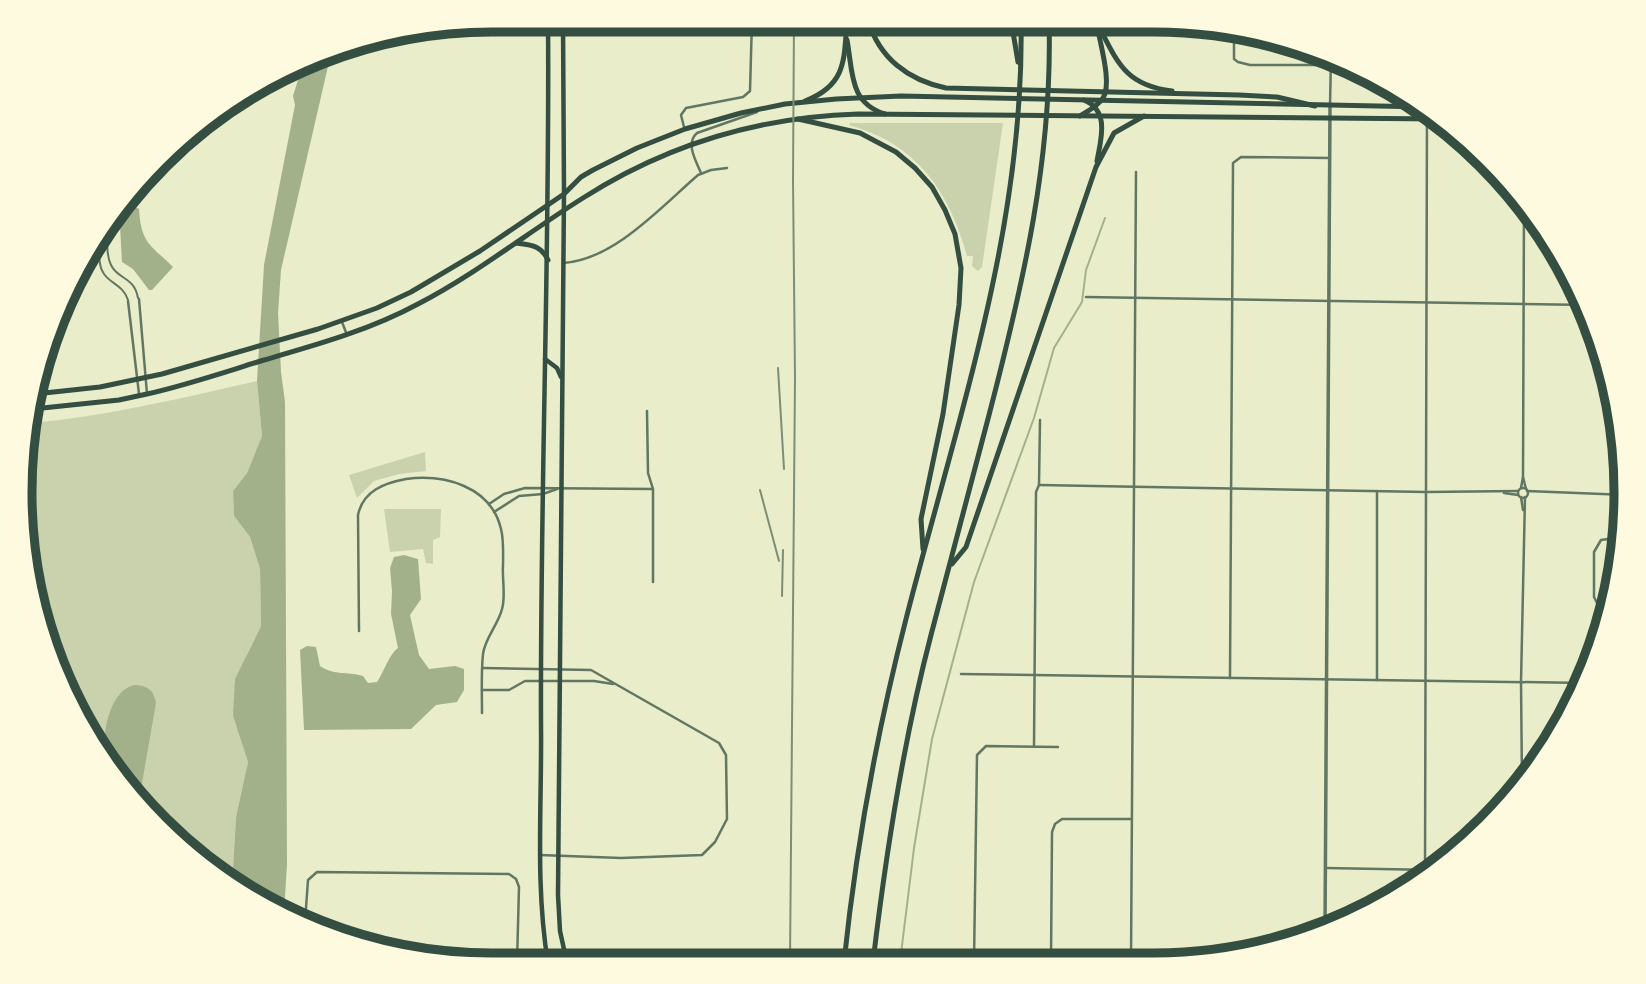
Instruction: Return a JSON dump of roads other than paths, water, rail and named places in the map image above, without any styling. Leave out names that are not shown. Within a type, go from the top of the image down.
[{"type":"main road","points":[[547,953],[540,894],[540,669],[548,260],[548,32]]},
{"type":"main road","points":[[564,32],[558,856],[560,931],[565,953]]},
{"type":"main road","points":[[873,32],[889,59],[908,75],[930,85],[951,89],[1277,97],[1315,106]]},
{"type":"main road","points":[[1013,32],[1020,76]]},
{"type":"main road","points":[[845,953],[858,854],[876,753],[903,629],[996,276],[1010,197],[1017,134],[1021,32]]},
{"type":"main road","points":[[874,953],[904,757],[931,636],[1022,287],[1038,199],[1046,133],[1049,32]]},
{"type":"main road","points":[[1080,116],[1095,107],[1106,92],[1098,32]]},
{"type":"main road","points":[[1101,32],[1113,57],[1132,77],[1154,88],[1203,94]]},
{"type":"main road","points":[[846,34],[859,98],[868,107],[884,114]]},
{"type":"main road","points":[[805,101],[822,95],[836,82],[842,68],[846,34]]},
{"type":"main road","points":[[42,393],[100,387],[145,378],[342,321],[411,292],[480,251],[548,206],[581,177],[602,165],[685,129],[774,106],[859,98],[1406,107]]},
{"type":"main road","points":[[950,566],[966,547],[1096,167],[1103,130],[1101,116],[1095,107],[1084,100]]},
{"type":"main road","points":[[39,408],[139,396],[347,335],[417,305],[628,172],[691,144],[734,131],[797,119],[884,114],[1423,119]]},
{"type":"main road","points":[[1096,167],[1114,133],[1144,116]]},
{"type":"main road","points":[[797,119],[852,130],[896,152],[932,187],[946,210],[955,234],[961,268],[959,305],[943,414],[921,519],[923,556]]},
{"type":"main road","points":[[516,243],[537,247],[548,260]]},
{"type":"main road","points":[[545,359],[557,368],[561,377]]},
{"type":"street","points":[[685,129],[681,115],[686,108],[743,97],[750,91],[752,32]]},
{"type":"street","points":[[1234,38],[1234,59],[1238,62],[1250,65],[1325,65]]},
{"type":"street","points":[[1325,919],[1331,67]]},
{"type":"street","points":[[701,173],[690,140],[697,133],[774,106]]},
{"type":"street","points":[[1424,864],[1427,122]]},
{"type":"street","points":[[1230,678],[1235,160],[1241,157],[1330,158]]},
{"type":"street","points":[[563,263],[579,262],[606,251],[701,173],[727,168]]},
{"type":"street","points":[[1130,953],[1136,172]]},
{"type":"street","points":[[1522,768],[1524,219]]},
{"type":"street","points":[[1087,297],[1574,305]]},
{"type":"street","points":[[139,299],[147,394]]},
{"type":"street","points":[[128,300],[139,396]]},
{"type":"street","points":[[342,321],[347,335]]},
{"type":"street","points":[[647,411],[648,473],[653,489],[653,582]]},
{"type":"street","points":[[1034,746],[1040,420]]},
{"type":"street","points":[[359,631],[358,513],[366,495],[376,488],[401,480],[436,478],[472,489],[494,512],[502,530],[503,543],[503,600],[501,612],[483,651],[482,713]]},
{"type":"street","points":[[1039,485],[1614,495]]},
{"type":"street","points":[[494,512],[519,496],[543,494],[561,488]]},
{"type":"street","points":[[489,504],[517,489],[653,489]]},
{"type":"street","points":[[1377,491],[1377,680]]},
{"type":"street","points":[[1600,608],[1595,602],[1594,552],[1601,540],[1612,538]]},
{"type":"street","points":[[483,668],[591,670],[719,743],[724,749],[727,819],[709,849],[698,856],[540,855]]},
{"type":"street","points":[[961,674],[1573,683]]},
{"type":"street","points":[[482,690],[509,690],[525,681],[615,684]]},
{"type":"street","points":[[974,953],[976,760],[979,751],[986,746],[1058,747]]},
{"type":"street","points":[[1051,953],[1052,832],[1055,824],[1062,819],[1131,819]]},
{"type":"street","points":[[1326,868],[1417,870]]},
{"type":"street","points":[[306,913],[308,880],[317,872],[509,874],[516,878],[519,887],[517,953]]},
{"type":"lane","points":[[108,237],[109,261],[115,271],[133,284],[139,299]]},
{"type":"lane","points":[[101,250],[101,268],[106,277],[124,290],[128,300]]},
{"type":"waterway","points":[[901,953],[914,848],[932,739],[974,582],[1034,418],[1054,348],[1082,302],[1086,270],[1105,218]]},
{"type":"railway","points":[[790,953],[795,378],[794,32]]},
{"type":"railway","points":[[778,368],[784,469]]},
{"type":"railway","points":[[760,490],[779,561]]},
{"type":"railway","points":[[782,596],[783,550]]}]
